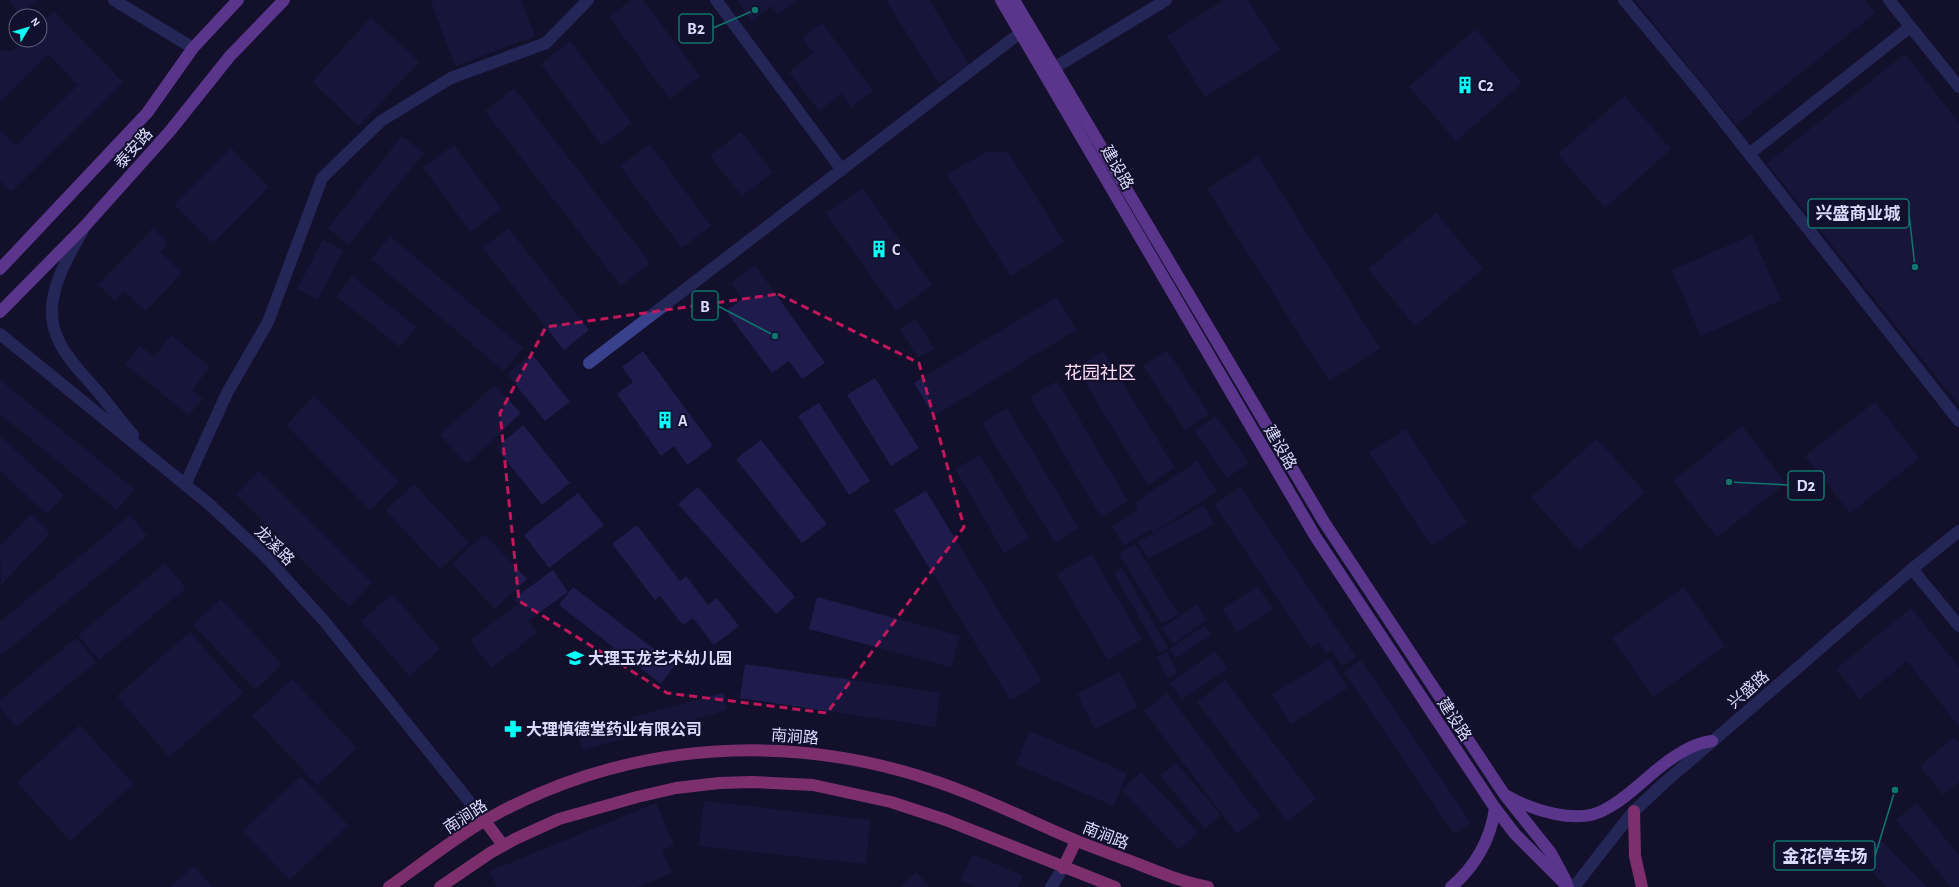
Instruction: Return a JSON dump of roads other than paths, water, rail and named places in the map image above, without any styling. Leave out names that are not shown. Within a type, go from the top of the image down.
[{"type":"highway","name":"南涧路","points":[[389,887],[485,821],[544,791],[587,776],[632,764],[706,751],[767,750],[841,756],[920,776],[969,793],[1076,841],[1168,876],[1208,887]]},
{"type":"highway","points":[[440,887],[503,845],[559,819],[637,797],[676,788],[719,783],[770,782],[795,783],[833,789],[891,802],[946,820],[1063,868],[1115,887]]},
{"type":"highway","points":[[1634,811],[1635,856],[1642,887]]},
{"type":"highway","points":[[485,821],[503,845]]},
{"type":"highway","points":[[1063,868],[1076,841]]},
{"type":"main road","name":"泰安路","points":[[0,269],[147,113],[193,48],[238,0]]},
{"type":"main road","name":"泰安路","points":[[0,312],[85,226],[170,131],[230,56],[284,0]]},
{"type":"main road","name":"建设路","points":[[1000,0],[1315,536],[1495,808],[1524,844],[1569,887]]},
{"type":"main road","name":"建设路","points":[[1014,0],[1324,522],[1504,794],[1551,853],[1569,887]]},
{"type":"main road","points":[[1504,794],[1529,806],[1554,813],[1576,816],[1596,814],[1615,804],[1678,754],[1696,745],[1712,741]]},
{"type":"main road","points":[[1451,887],[1464,874],[1482,848],[1493,822],[1495,808]]},
{"type":"street","points":[[114,0],[193,48]]},
{"type":"street","points":[[185,485],[227,393],[268,322],[322,178],[381,121],[451,78],[546,43],[588,0]]},
{"type":"street","points":[[716,0],[842,170]]},
{"type":"street","points":[[1054,68],[1166,0]]},
{"type":"street","points":[[1624,0],[1749,154],[1959,421]]},
{"type":"street","points":[[1889,0],[1959,87]]},
{"type":"street","points":[[1749,154],[1910,27]]},
{"type":"street","points":[[590,363],[1020,32]]},
{"type":"street","points":[[85,226],[56,286],[51,310],[54,331],[59,344],[70,361],[99,394],[148,455]]},
{"type":"street","name":"龙溪路","points":[[0,334],[236,528],[304,597],[485,821]]},
{"type":"street","name":"兴盛路","points":[[1574,887],[1634,811],[1663,784],[1912,569],[1959,531]]},
{"type":"street","points":[[1912,569],[1959,626]]},
{"type":"street","points":[[1051,887],[1063,868]]},
{"type":"place","name":"B2","points":[[755,10]]},
{"type":"place","name":"C2","points":[[1465,85]]},
{"type":"place","name":"C","points":[[879,249]]},
{"type":"place","name":"兴盛商业城","points":[[1915,267]]},
{"type":"place","name":"B","points":[[775,336]]},
{"type":"place","name":"A","points":[[665,420]]},
{"type":"place","name":"D2","points":[[1729,482]]},
{"type":"place","name":"大理玉龙艺术幼儿园","points":[[575,658]]},
{"type":"place","name":"大理慎德堂药业有限公司","points":[[513,729]]},
{"type":"place","name":"金花停车场","points":[[1895,790]]},
{"type":"district","name":"花园社区","points":[[1100,373]]}]
